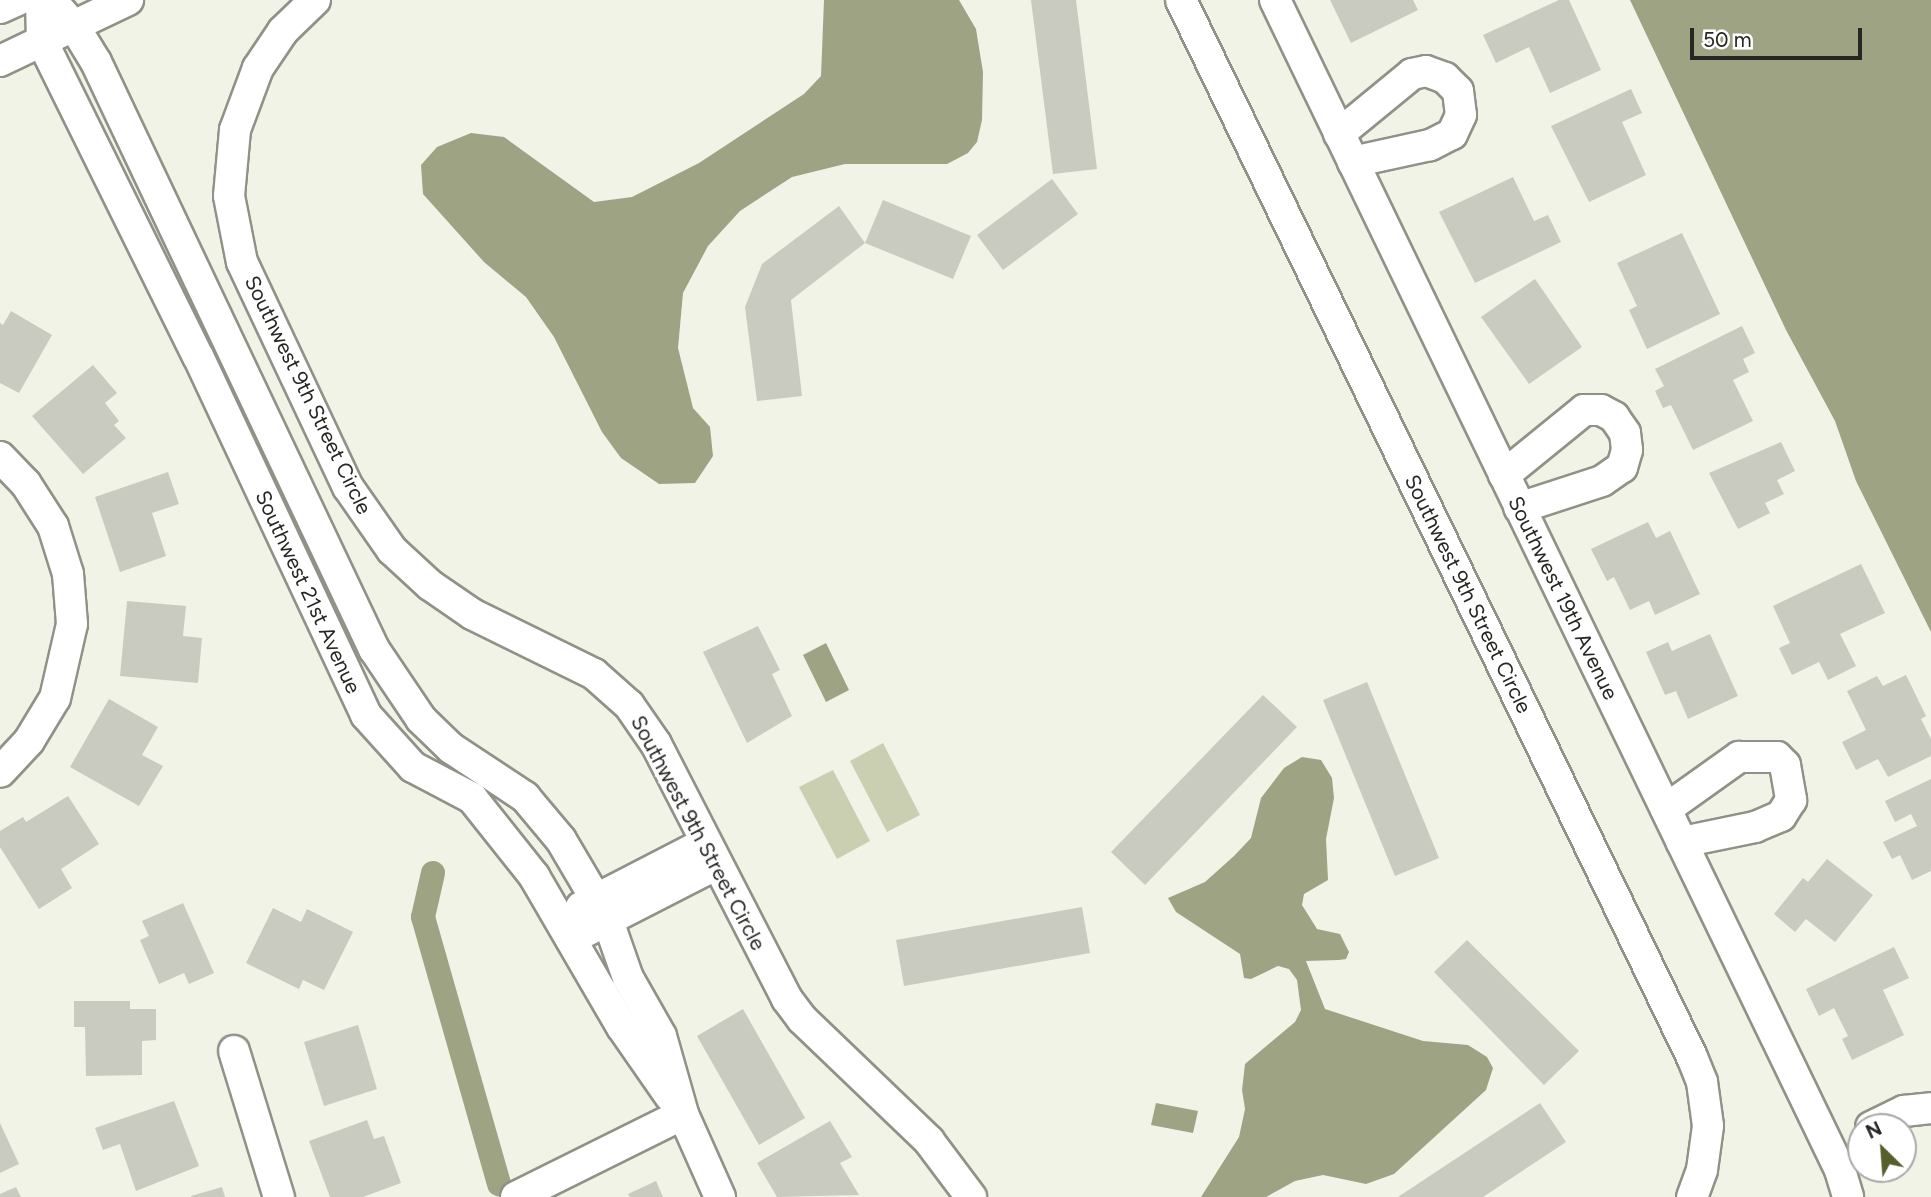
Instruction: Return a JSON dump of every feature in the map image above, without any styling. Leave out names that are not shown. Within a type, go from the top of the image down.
[{"type":"street","points":[[0,8],[18,0]]},
{"type":"street","name":"Southwest 21st Avenue","points":[[41,0],[43,41],[198,356],[366,715],[413,767],[472,798],[534,876],[622,1027],[683,1114]]},
{"type":"street","name":"Southwest 21st Avenue","points":[[51,0],[74,26],[96,62],[374,649],[421,719],[451,748],[525,796],[561,840],[602,909],[628,978],[661,1036],[683,1114],[720,1197]]},
{"type":"street","points":[[0,61],[128,0]]},
{"type":"street","name":"Southwest 9th Street Circle","points":[[315,0],[283,31],[258,68],[234,130],[229,174],[231,218],[257,296],[348,487],[376,530],[410,568],[450,600],[573,662],[612,688],[644,723],[774,977],[802,1019],[929,1141],[971,1197]]},
{"type":"street","name":"Southwest 9th Street Circle","points":[[1181,0],[1692,1057],[1702,1083],[1708,1126],[1703,1170],[1692,1197]]},
{"type":"street","name":"Southwest 19th Avenue","points":[[1275,0],[1829,1147],[1848,1197]]},
{"type":"street","points":[[1339,134],[1412,75],[1426,71],[1445,78],[1458,91],[1461,114],[1452,134],[1430,145],[1353,162]]},
{"type":"street","points":[[1504,475],[1584,410],[1601,410],[1614,417],[1625,433],[1627,450],[1622,467],[1602,481],[1519,508]]},
{"type":"street","points":[[0,457],[26,484],[53,527],[68,574],[72,624],[55,698],[29,741],[0,772]]},
{"type":"street","points":[[1665,809],[1739,757],[1777,757],[1785,765],[1791,800],[1781,816],[1755,827],[1682,842]]},
{"type":"street","points":[[565,929],[711,854]]},
{"type":"street","points":[[234,1051],[279,1197]]},
{"type":"street","points":[[1900,1113],[1931,1108]]},
{"type":"street","points":[[516,1197],[683,1114]]},
{"type":"street","points":[[1829,1147],[1847,1139]]},
{"type":"shaded area","points":[[824,0],[959,0],[976,29],[983,72],[982,120],[977,142],[968,153],[947,164],[845,164],[792,177],[740,211],[708,246],[683,293],[678,348],[693,408],[710,427],[713,456],[695,483],[659,484],[621,458],[602,432],[554,337],[526,297],[484,262],[423,194],[421,165],[437,147],[471,133],[504,137],[594,202],[632,197],[699,163],[804,94],[821,76]]},
{"type":"shaded area","points":[[1630,0],[1931,0],[1931,632],[1856,481],[1835,421],[1786,330]]},
{"type":"shaded area","points":[[826,643],[849,690],[826,702],[803,655]]},
{"type":"shaded area","points":[[883,743],[920,815],[887,832],[850,761]]},
{"type":"shaded area","points":[[1302,757],[1321,760],[1332,778],[1334,798],[1326,839],[1328,880],[1304,894],[1302,905],[1317,929],[1340,934],[1349,952],[1346,959],[1306,961],[1325,1009],[1423,1041],[1468,1045],[1487,1057],[1493,1068],[1486,1090],[1394,1174],[1366,1184],[1323,1175],[1295,1181],[1266,1197],[1201,1197],[1239,1137],[1245,1109],[1242,1090],[1245,1064],[1295,1022],[1301,1010],[1297,980],[1289,969],[1278,966],[1251,979],[1244,978],[1240,954],[1176,912],[1168,898],[1205,882],[1234,856],[1251,838],[1261,798],[1284,768]]},
{"type":"shaded area","points":[[833,770],[870,841],[837,859],[799,787]]},
{"type":"shaded area","points":[[1156,1103],[1198,1111],[1193,1133],[1151,1125]]},
{"type":"building","points":[[1031,0],[1076,0],[1097,169],[1053,174]]},
{"type":"building","points":[[1330,0],[1413,0],[1418,10],[1351,43]]},
{"type":"building","points":[[1559,0],[1569,0],[1601,70],[1550,93],[1529,47],[1496,63],[1483,35]]},
{"type":"building","points":[[1631,89],[1642,113],[1622,122],[1646,175],[1589,202],[1551,126]]},
{"type":"building","points":[[1513,177],[1534,221],[1548,215],[1561,242],[1475,283],[1439,212]]},
{"type":"building","points":[[1052,179],[1078,214],[1003,270],[977,235]]},
{"type":"building","points":[[883,200],[971,236],[953,279],[865,243]]},
{"type":"building","points":[[839,206],[865,243],[791,300],[802,396],[757,401],[745,307],[762,264]]},
{"type":"building","points":[[1682,233],[1720,314],[1647,349],[1629,310],[1637,306],[1617,263]]},
{"type":"building","points":[[1535,279],[1582,347],[1529,384],[1481,317]]},
{"type":"building","points":[[11,311],[52,335],[19,393],[0,383],[0,323],[3,325]]},
{"type":"building","points":[[1742,326],[1755,353],[1743,359],[1749,372],[1733,380],[1753,421],[1693,450],[1671,405],[1663,408],[1655,391],[1664,386],[1655,369]]},
{"type":"building","points":[[93,365],[117,393],[105,403],[119,421],[114,425],[126,438],[83,474],[32,416]]},
{"type":"building","points":[[1781,442],[1795,471],[1777,480],[1784,494],[1765,503],[1770,513],[1738,529],[1709,473]]},
{"type":"building","points":[[168,472],[179,504],[152,513],[166,556],[120,572],[95,497]]},
{"type":"building","points":[[1648,522],[1656,538],[1670,531],[1700,594],[1655,615],[1649,601],[1630,610],[1614,577],[1607,581],[1591,549]]},
{"type":"building","points":[[1861,564],[1885,613],[1840,634],[1856,666],[1828,680],[1819,662],[1792,675],[1779,648],[1790,643],[1773,606]]},
{"type":"building","points":[[127,601],[186,606],[183,636],[202,638],[198,683],[120,676]]},
{"type":"building","points":[[758,626],[780,670],[772,674],[792,716],[747,743],[703,652]]},
{"type":"building","points":[[1710,634],[1738,696],[1688,719],[1676,691],[1665,695],[1646,652],[1668,642],[1672,651]]},
{"type":"building","points":[[1906,675],[1926,716],[1921,719],[1931,739],[1931,756],[1888,777],[1878,759],[1856,770],[1842,742],[1866,730],[1847,691],[1877,676],[1883,686]]},
{"type":"building","points":[[1367,682],[1439,858],[1395,876],[1323,700]]},
{"type":"building","points":[[1263,695],[1297,727],[1145,885],[1111,852]]},
{"type":"building","points":[[109,699],[158,727],[142,755],[163,766],[139,806],[70,767]]},
{"type":"building","points":[[1931,779],[1931,871],[1912,880],[1900,855],[1892,859],[1883,842],[1917,826],[1911,814],[1895,822],[1885,801]]},
{"type":"building","points":[[68,796],[99,844],[61,869],[72,888],[39,909],[0,847],[0,831],[23,817],[26,822]]},
{"type":"building","points":[[1827,859],[1873,895],[1835,942],[1806,919],[1795,932],[1774,914],[1803,878],[1808,882]]},
{"type":"building","points":[[183,903],[214,973],[189,984],[184,973],[159,984],[140,940],[149,936],[142,921]]},
{"type":"building","points":[[1082,907],[1090,953],[904,986],[896,940]]},
{"type":"building","points":[[273,908],[301,922],[307,909],[353,932],[324,990],[303,980],[299,989],[246,963]]},
{"type":"building","points":[[1467,940],[1579,1051],[1544,1085],[1434,972]]},
{"type":"building","points":[[1894,947],[1909,978],[1883,990],[1904,1035],[1852,1060],[1842,1039],[1848,1036],[1834,1008],[1819,1016],[1806,989]]},
{"type":"building","points":[[74,1001],[130,1001],[130,1009],[156,1009],[156,1040],[142,1041],[142,1075],[86,1076],[85,1027],[74,1027]]},
{"type":"building","points":[[743,1009],[805,1118],[759,1145],[697,1036]]},
{"type":"building","points":[[358,1025],[377,1089],[324,1106],[304,1042]]},
{"type":"building","points":[[174,1101],[199,1166],[136,1191],[120,1144],[103,1150],[95,1128]]},
{"type":"building","points":[[1540,1103],[1566,1142],[1483,1197],[1398,1197]]},
{"type":"building","points":[[367,1120],[374,1139],[384,1136],[401,1183],[363,1197],[330,1197],[309,1141]]},
{"type":"building","points":[[830,1121],[852,1157],[840,1163],[859,1195],[777,1197],[757,1163]]},
{"type":"building","points":[[0,1123],[19,1164],[0,1173]]},
{"type":"building","points":[[656,1181],[663,1197],[630,1197],[628,1194]]},
{"type":"building","points":[[16,1187],[21,1197],[0,1197],[0,1194]]},
{"type":"building","points":[[222,1187],[225,1197],[191,1197],[191,1196]]},
{"type":"waterway","points":[[433,873],[423,917],[499,1184]]}]
